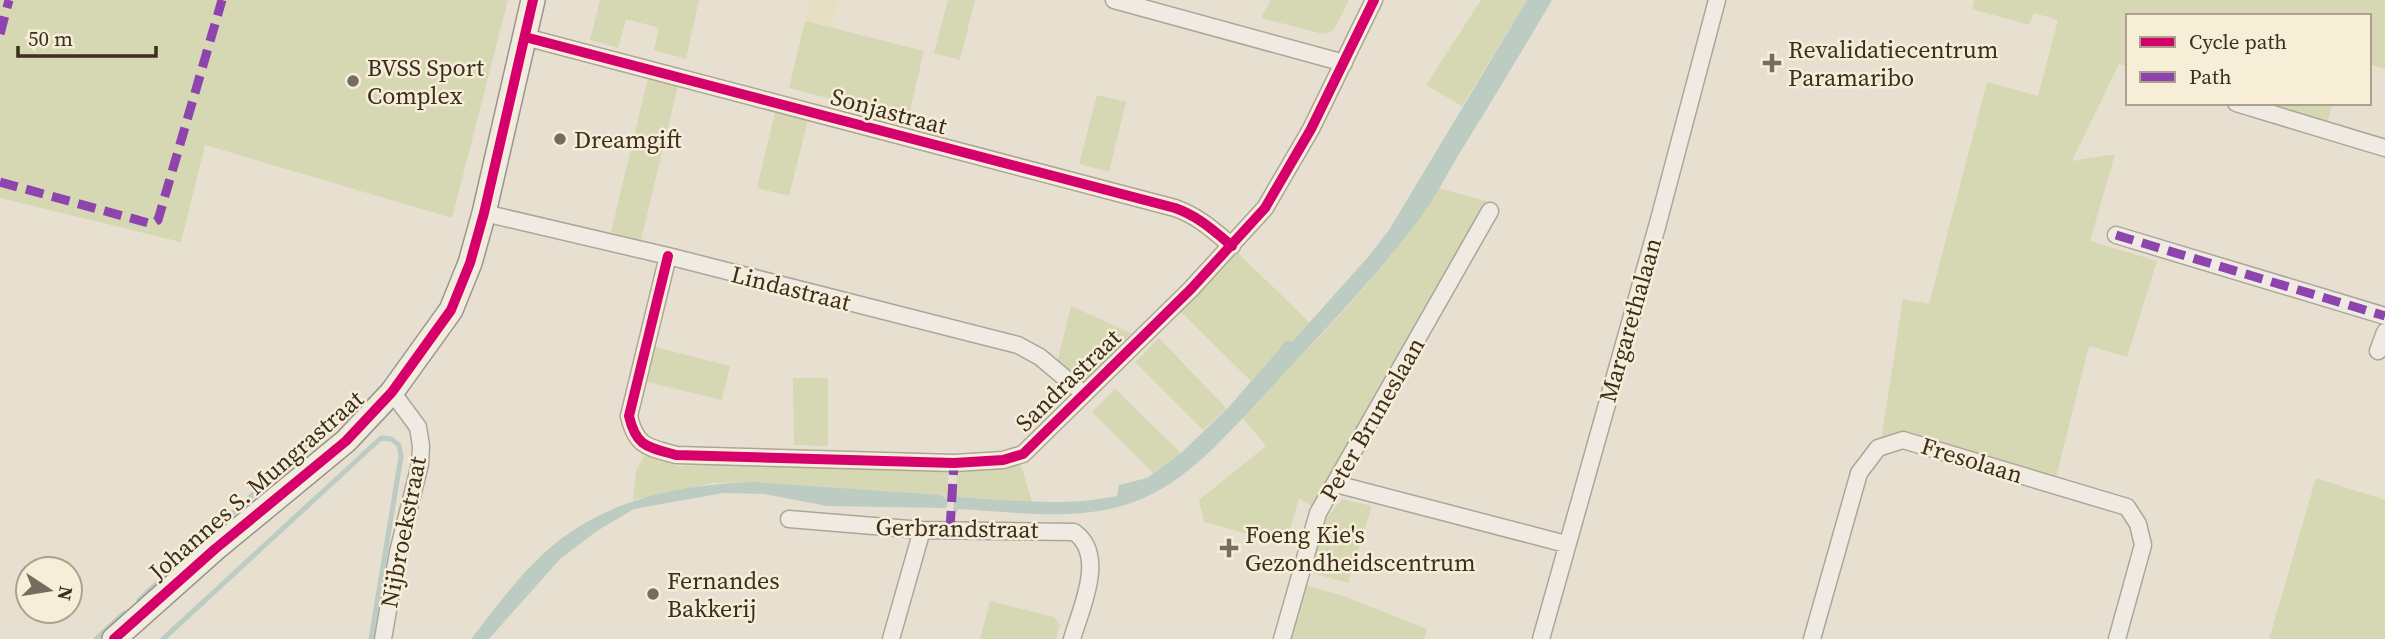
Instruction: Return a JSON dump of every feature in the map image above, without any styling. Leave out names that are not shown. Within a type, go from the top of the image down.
[{"type":"street","name":"Johannes S. Mungrastraat","points":[[114,639],[215,549],[346,441],[392,392],[451,310],[470,263],[484,213],[533,0]]},
{"type":"street","points":[[1114,0],[1344,63]]},
{"type":"street","name":"Sandrastraat","points":[[668,256],[629,416],[633,433],[648,447],[676,455],[954,463],[1003,460],[1023,454],[1232,246],[1265,208],[1311,129],[1374,0]]},
{"type":"street","name":"Margarethalaan","points":[[1541,639],[1717,0]]},
{"type":"street","name":"Sonjastraat","points":[[526,37],[1175,208],[1206,223],[1232,246]]},
{"type":"street","points":[[2243,105],[2385,148]]},
{"type":"street","name":"Peter Bruneslaan","points":[[1282,639],[1318,513],[1490,211]]},
{"type":"street","name":"Lindastraat","points":[[484,213],[668,256],[1018,345],[1040,357],[1084,394]]},
{"type":"street","points":[[2116,235],[2385,316]]},
{"type":"street","points":[[2378,351],[2385,332]]},
{"type":"street","name":"Nijbroekstraat","points":[[383,639],[421,446],[418,427],[392,392]]},
{"type":"street","name":"Fresolaan","points":[[1812,639],[1859,473],[1878,448],[1903,440],[2127,507],[2138,524],[2144,545],[2117,639]]},
{"type":"street","points":[[1336,484],[1566,544]]},
{"type":"street","name":"Gerbrandstraat","points":[[789,519],[922,530],[1074,532],[1083,538],[1090,561],[1090,576],[1072,639]]},
{"type":"street","points":[[891,639],[922,530]]},
{"type":"shaded area","points":[[810,0],[839,0],[832,28],[805,21]]},
{"type":"shaded area","points":[[1527,0],[1552,0],[1422,215],[1344,309],[1196,464],[1164,488],[1146,497],[1101,511],[1030,514],[958,509],[957,512],[953,511],[955,493],[958,497],[1038,502],[1117,496],[1119,485],[1147,478],[1181,453],[1227,409],[1286,341],[1292,342],[1389,230]]},
{"type":"shaded area","points":[[755,482],[940,495],[948,500],[945,508],[827,506],[764,494],[723,493],[634,509],[597,531],[560,559],[489,639],[471,639],[505,595],[543,554],[590,520],[616,508],[670,491]]},
{"type":"green space","points":[[0,0],[508,0],[452,218],[205,145],[181,242],[0,198]]},
{"type":"green space","points":[[600,0],[699,0],[686,59],[654,50],[659,28],[626,19],[618,48],[590,40]]},
{"type":"green space","points":[[948,0],[975,0],[960,60],[934,53]]},
{"type":"green space","points":[[1271,0],[1349,0],[1333,31],[1323,34],[1261,18]]},
{"type":"green space","points":[[1481,0],[1527,0],[1462,106],[1426,85]]},
{"type":"green space","points":[[1974,0],[2385,0],[2385,69],[2371,65],[2371,14],[2126,14],[2126,66],[2119,64],[2072,161],[2115,154],[2090,241],[2157,261],[2127,357],[2089,346],[2056,477],[1903,432],[1881,440],[1903,299],[1929,304],[1987,82],[2038,96],[2058,20],[2034,13],[2029,25],[1972,9]]},
{"type":"green space","points":[[805,21],[924,51],[908,119],[789,88]]},
{"type":"green space","points":[[648,78],[678,85],[641,240],[611,232]]},
{"type":"green space","points":[[1097,95],[1126,102],[1109,172],[1079,164]]},
{"type":"green space","points":[[2258,105],[2332,105],[2326,126]]},
{"type":"green space","points":[[775,112],[808,120],[789,196],[757,188]]},
{"type":"green space","points":[[1438,188],[1487,201],[1312,506],[1299,498],[1286,544],[1204,522],[1199,500],[1266,446],[1242,417],[1321,336],[1371,279],[1395,250]]},
{"type":"green space","points":[[1236,251],[1310,323],[1292,342],[1285,342],[1251,381],[1180,311]]},
{"type":"green space","points":[[1071,306],[1131,333],[1091,376],[1079,382],[1056,367]]},
{"type":"green space","points":[[1159,338],[1227,409],[1203,430],[1135,362]]},
{"type":"green space","points":[[655,347],[730,366],[722,400],[647,382]]},
{"type":"green space","points":[[793,378],[828,378],[828,446],[794,445]]},
{"type":"green space","points":[[1115,389],[1181,453],[1153,473],[1092,412]]},
{"type":"green space","points":[[645,455],[677,466],[767,463],[948,470],[948,500],[894,492],[755,482],[713,483],[633,500],[636,471]]},
{"type":"green space","points":[[1020,462],[1032,502],[958,497],[955,493],[958,469]]},
{"type":"green space","points":[[2316,478],[2385,500],[2385,639],[2269,639]]},
{"type":"green space","points":[[1342,499],[1372,506],[1348,583],[1309,572],[1324,521]]},
{"type":"green space","points":[[1305,585],[1343,596],[1427,629],[1424,639],[1289,639]]},
{"type":"green space","points":[[990,601],[1054,617],[1060,625],[1056,639],[980,639]]},
{"type":"waterway","points":[[139,600],[320,432]]},
{"type":"waterway","points":[[163,639],[381,438],[391,439],[399,445],[401,457],[371,639]]},
{"type":"waterway","points":[[96,639],[124,613]]},
{"type":"marked path","points":[[0,34],[9,0]]},
{"type":"marked path","points":[[0,182],[152,224],[158,220],[222,0]]},
{"type":"marked path","points":[[2116,235],[2385,316]]},
{"type":"marked path","points":[[950,529],[954,463]]},
{"type":"cycle path","points":[[114,639],[215,549],[346,441],[392,392],[451,310],[470,263],[484,213],[533,0]]},
{"type":"cycle path","points":[[668,256],[629,416],[635,434],[645,444],[676,455],[954,463],[1003,460],[1023,454],[1191,289],[1265,208],[1311,129],[1374,0]]},
{"type":"cycle path","points":[[525,37],[1175,208],[1198,219],[1232,246]]},
{"type":"place","name":"Revalidatiecentrum Paramaribo","points":[[1772,63]]},
{"type":"place","name":"BVSS Sport Complex","points":[[353,81]]},
{"type":"place","name":"Dreamgift","points":[[560,139]]},
{"type":"place","name":"Foeng Kie's Gezondheidscentrum","points":[[1229,548]]},
{"type":"place","name":"Fernandes Bakkerij","points":[[653,594]]}]
